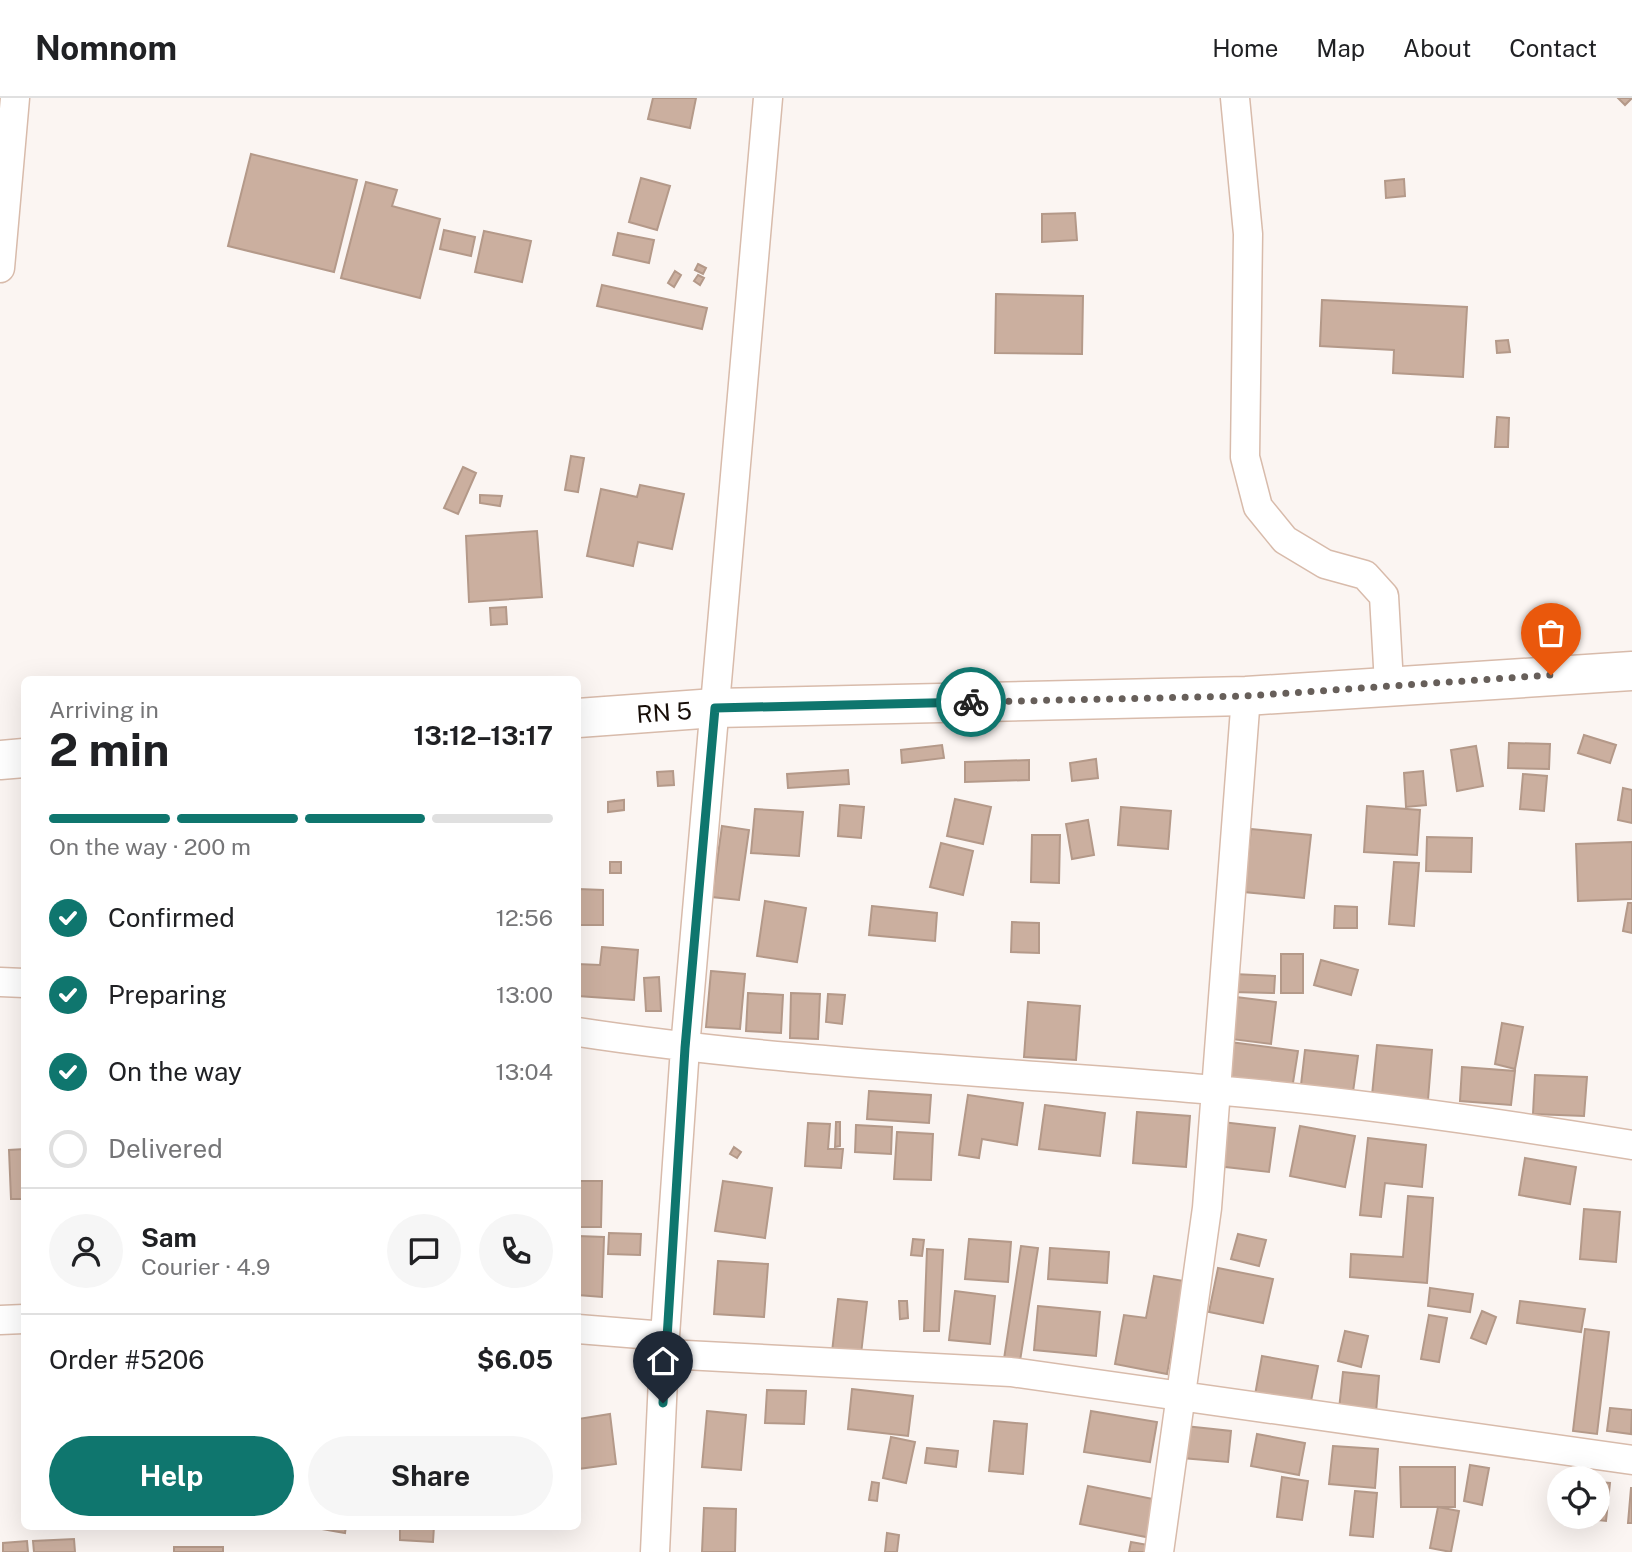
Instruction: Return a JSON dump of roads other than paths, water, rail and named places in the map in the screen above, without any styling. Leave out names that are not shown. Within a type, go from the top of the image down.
[{"type":"main road","name":"RN 5","points":[[581,718],[715,708],[1246,696],[1389,684],[1632,671]]},
{"type":"main road","points":[[0,760],[21,758]]},
{"type":"street","points":[[0,268],[15,98]]},
{"type":"street","points":[[655,1552],[685,1048],[768,98]]},
{"type":"street","points":[[1235,98],[1248,234],[1245,457],[1254,495],[1258,507],[1285,540],[1325,564],[1365,575],[1384,596],[1389,684]]},
{"type":"street","points":[[1159,1552],[1207,1208],[1246,696]]},
{"type":"street","points":[[0,982],[21,983]]},
{"type":"street","points":[[581,1032],[685,1048],[1216,1090],[1496,1122],[1632,1145]]},
{"type":"street","points":[[0,1320],[21,1319]]},
{"type":"street","points":[[581,1330],[666,1345],[1011,1372],[1632,1460]]}]
